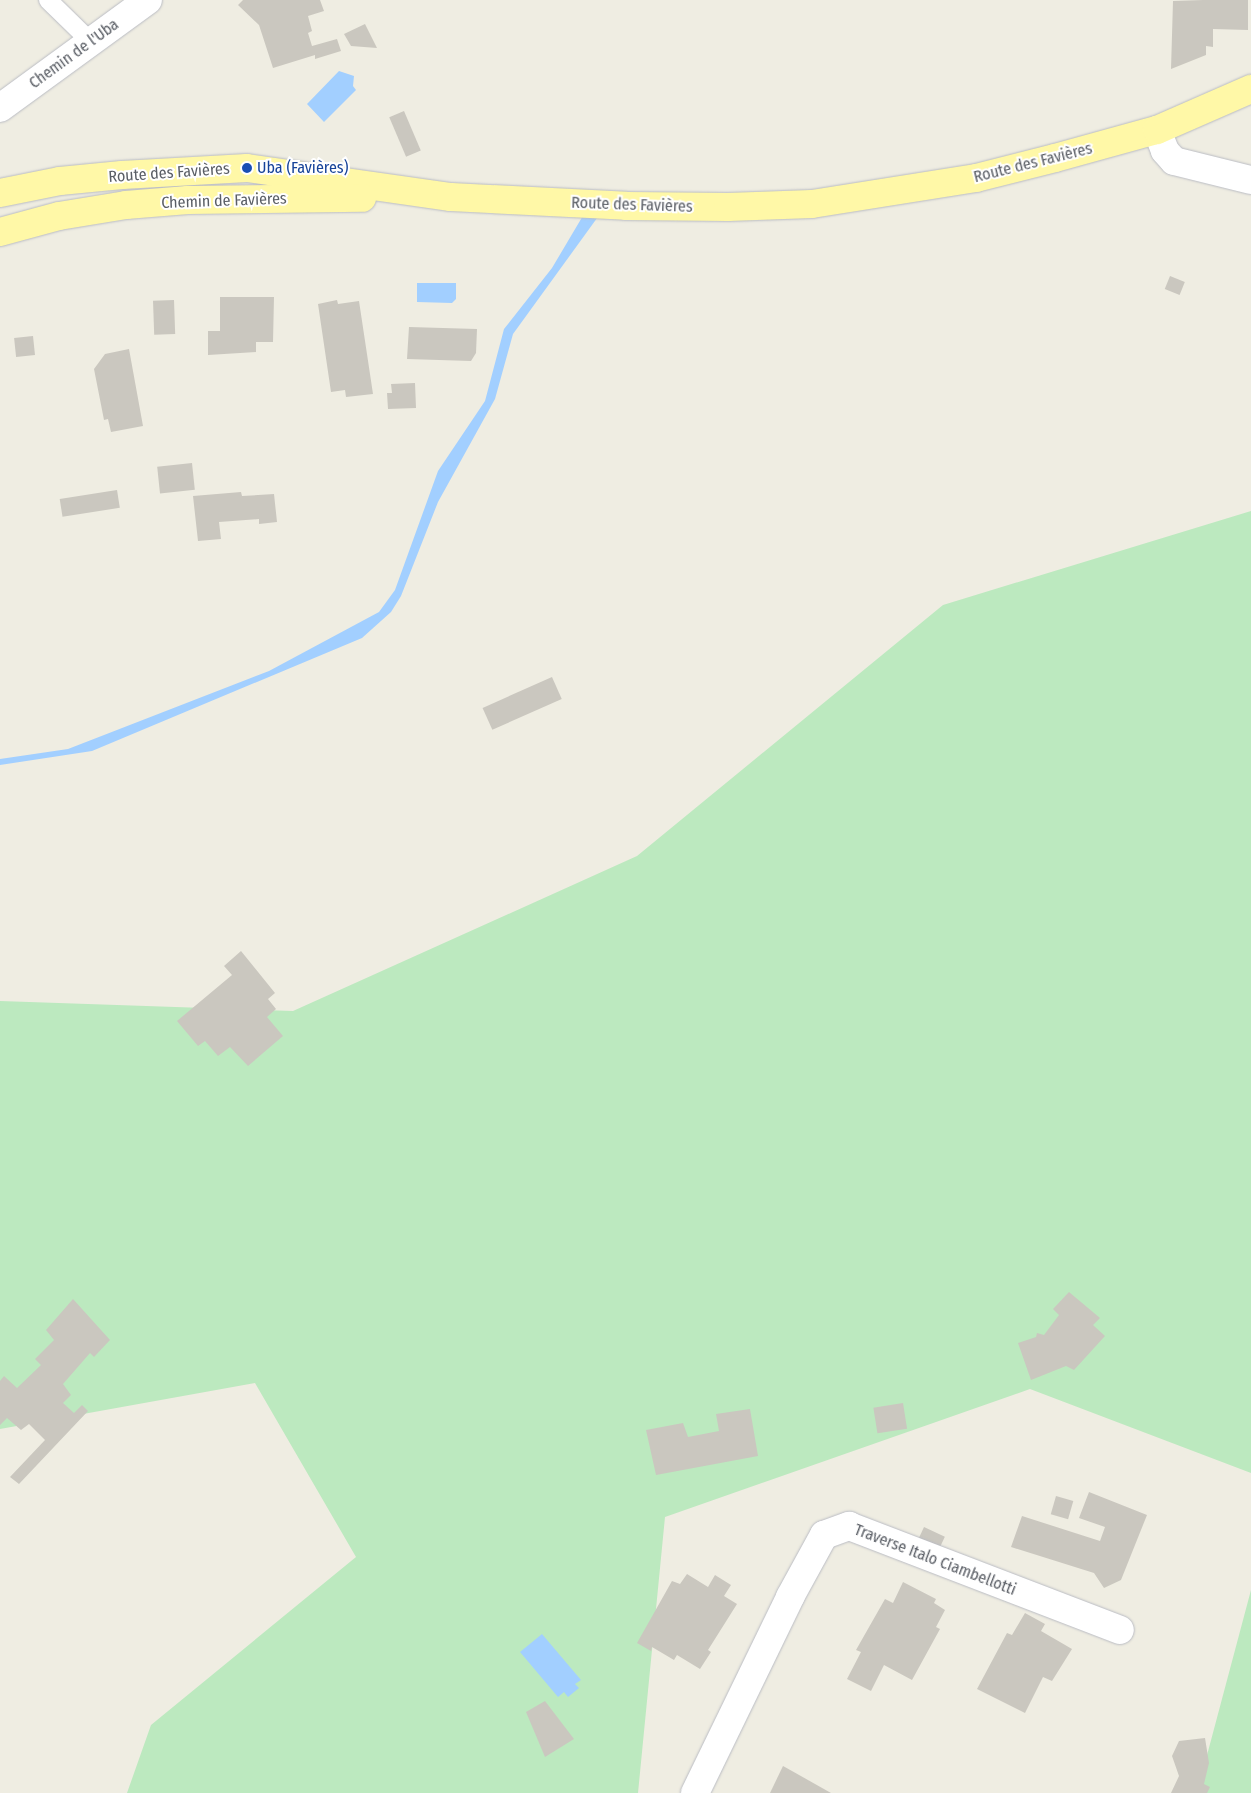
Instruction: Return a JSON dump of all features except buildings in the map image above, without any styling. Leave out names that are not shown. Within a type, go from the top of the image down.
[{"type":"main road","name":"Route des Favières","points":[[0,193],[60,181],[247,168],[451,197],[626,206],[728,208],[812,204],[976,178],[1157,130],[1251,89]]},
{"type":"main road","name":"Chemin de Favières","points":[[0,232],[58,216],[144,203],[451,197]]},
{"type":"street","name":"Chemin de l'Uba","points":[[0,108],[148,0]]},
{"type":"street","points":[[1157,130],[1165,150],[1174,161],[1251,180]]},
{"type":"street","name":"Traverse Italo Ciambellotti","points":[[695,1793],[790,1597],[824,1535],[848,1526],[1120,1630]]},
{"type":"lane","points":[[48,0],[91,42]]},
{"type":"green space","points":[[1251,511],[1251,1473],[1030,1389],[665,1517],[638,1793],[127,1793],[151,1725],[356,1557],[255,1383],[0,1429],[0,1001],[293,1011],[637,856],[943,605]]},
{"type":"green space","points":[[1251,1590],[1251,1793],[1195,1793],[1206,1759]]},
{"type":"water","points":[[339,71],[354,76],[353,86],[356,90],[324,122],[307,104]]},
{"type":"water","points":[[584,214],[600,214],[513,334],[495,399],[438,502],[401,596],[391,612],[362,638],[92,751],[0,765],[0,759],[68,749],[269,671],[379,612],[395,590],[438,471],[485,401],[504,329],[552,268]]},
{"type":"water","points":[[417,283],[456,283],[456,299],[452,303],[417,302]]},
{"type":"water","points":[[542,1634],[581,1680],[575,1684],[579,1688],[568,1697],[564,1692],[558,1697],[520,1652]]},
{"type":"place","name":"Uba (Favières)","points":[[247,168]]}]
